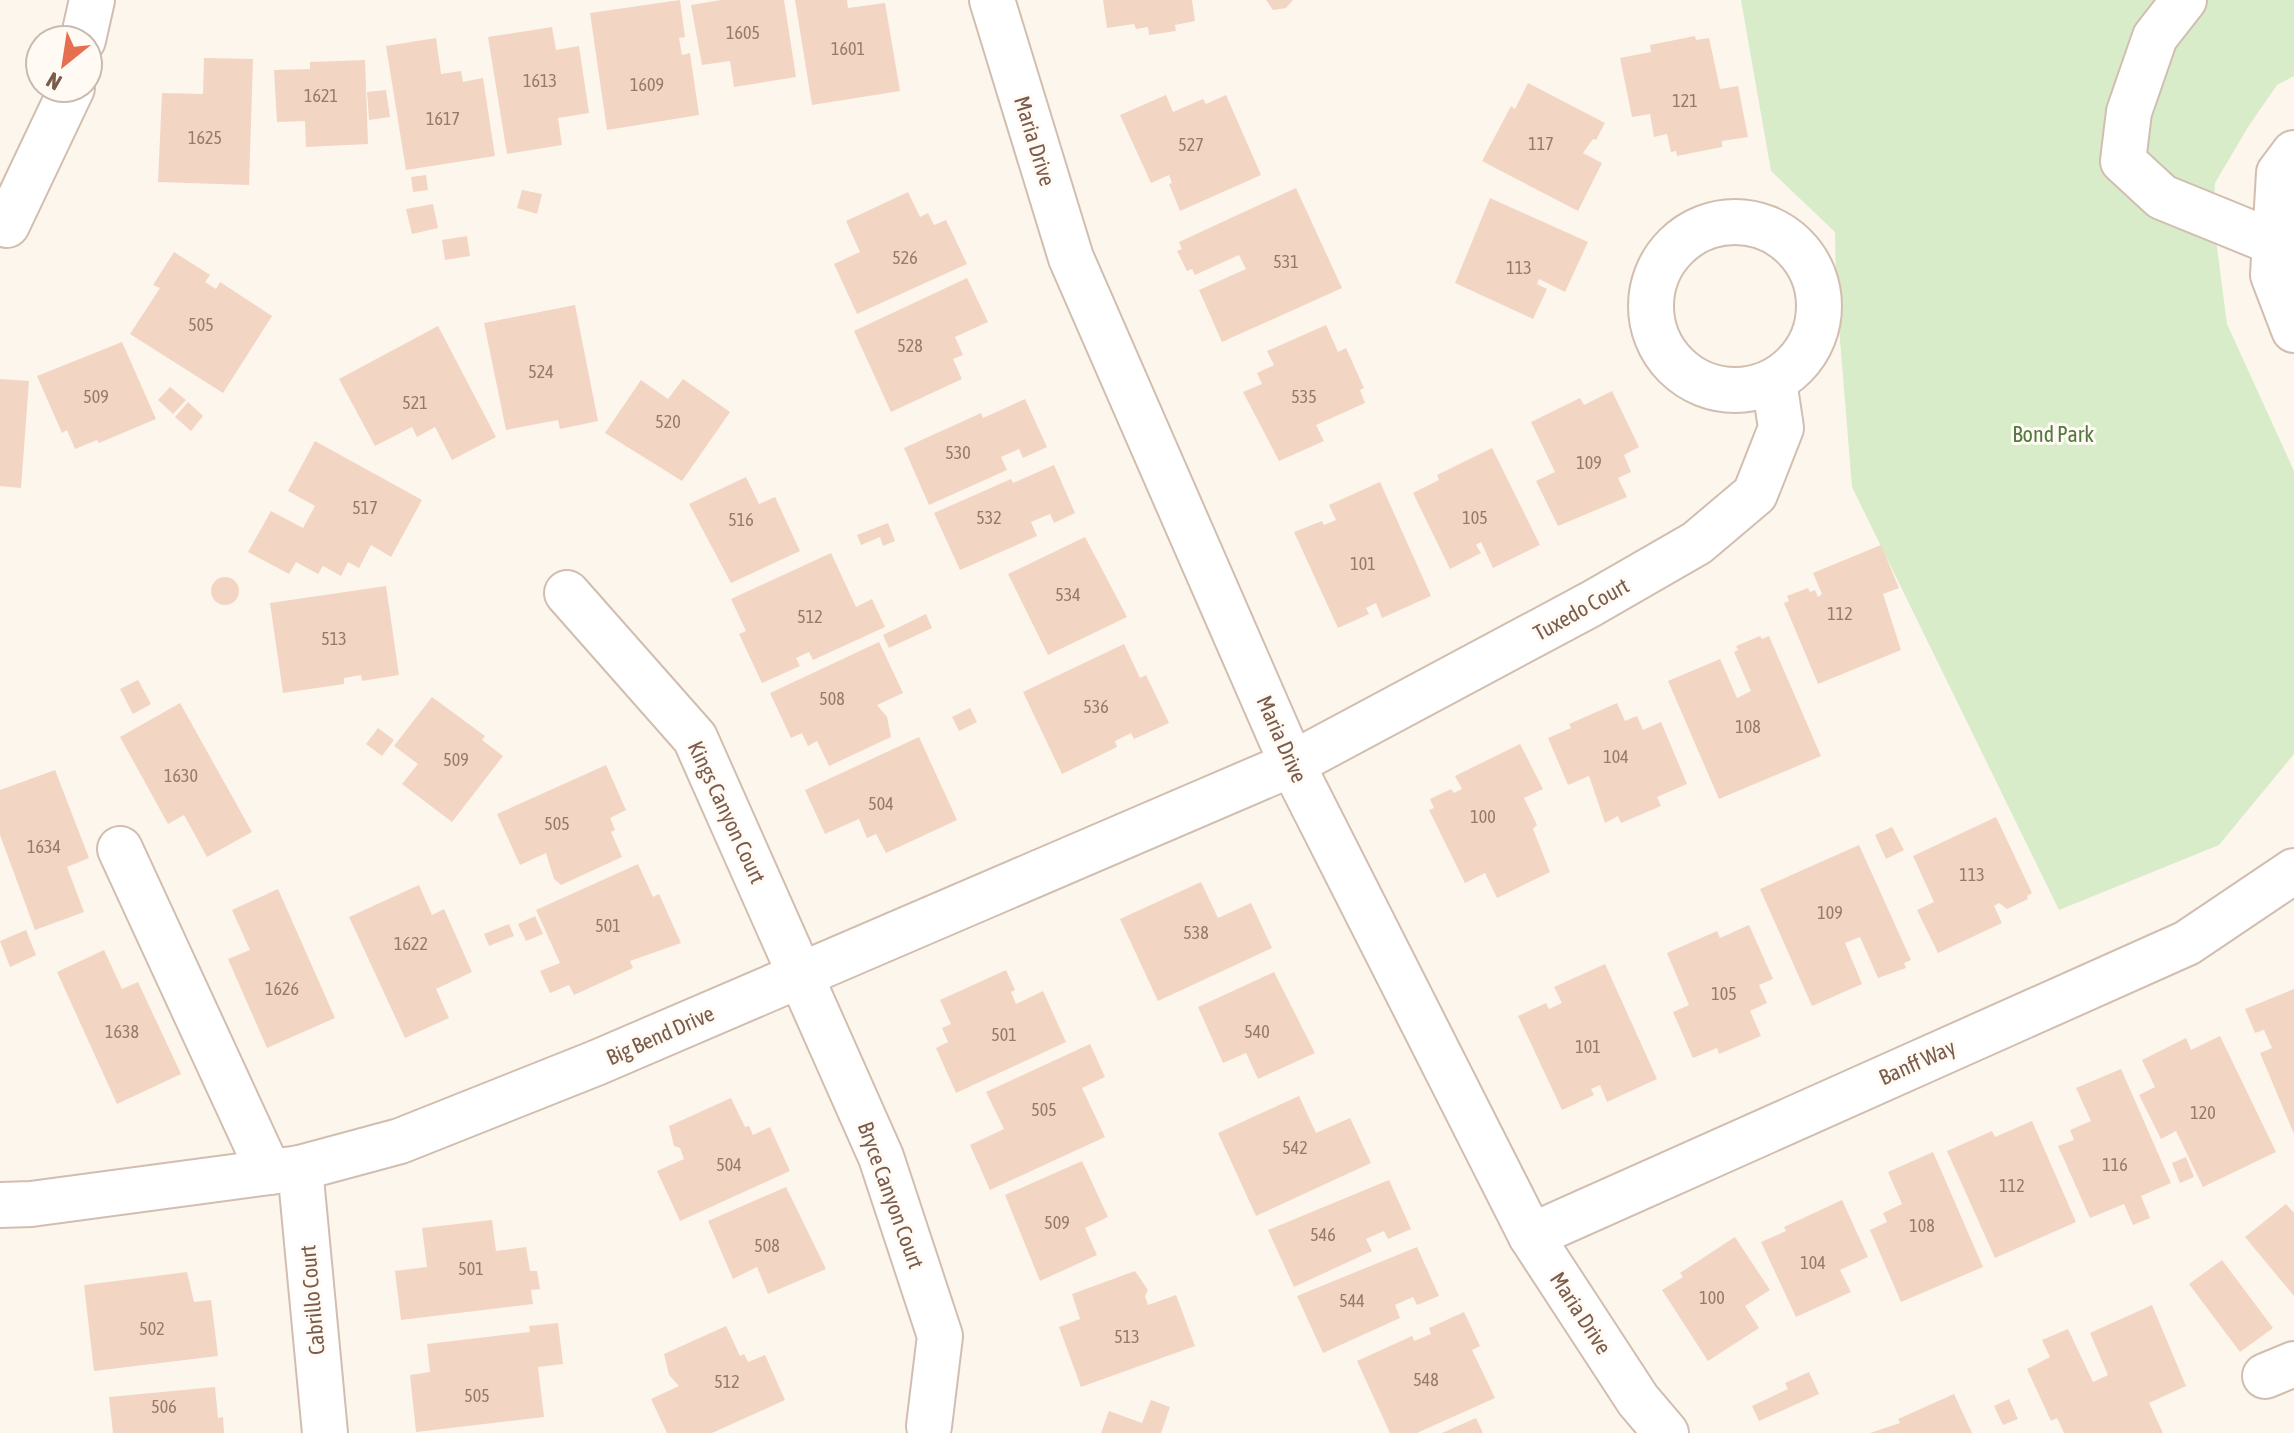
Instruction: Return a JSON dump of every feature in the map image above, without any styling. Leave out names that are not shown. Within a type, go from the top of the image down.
[{"type":"street","points":[[87,24],[92,0]]},
{"type":"street","name":"Maria Drive","points":[[992,0],[1071,258],[1292,764],[1531,1236],[1638,1400],[1666,1433]]},
{"type":"street","points":[[2184,0],[2155,37],[2129,112],[2123,161],[2162,197],[2275,243]]},
{"type":"street","points":[[7,225],[64,104]]},
{"type":"street","points":[[2294,153],[2279,173],[2273,275],[2294,330]]},
{"type":"street","name":"Tuxedo Court","points":[[1292,764],[1591,604],[1697,543],[1755,494],[1781,428],[1774,381]]},
{"type":"street","name":"Kings Canyon Court","points":[[567,593],[695,738],[800,974]]},
{"type":"street","name":"Big Bend Drive","points":[[0,1205],[284,1170],[400,1141],[596,1063],[1292,764]]},
{"type":"street","name":"Cabrillo Court","points":[[120,849],[284,1170],[325,1433]]},
{"type":"street","name":"Banff Way","points":[[1531,1236],[2187,943],[2294,871]]},
{"type":"street","name":"Bryce Canyon Court","points":[[800,974],[881,1157],[940,1336],[929,1426]]},
{"type":"green space","name":"Bond Park","points":[[1741,0],[2294,0],[2294,76],[2277,85],[2215,183],[2213,217],[2227,324],[2294,471],[2294,754],[2219,845],[2059,910],[1852,487],[1836,291],[1835,232],[1771,171]]},
{"type":"building","points":[[680,0],[685,37],[679,38],[682,55],[690,53],[699,115],[607,130],[590,13]]},
{"type":"building","points":[[721,0],[784,0],[796,77],[734,87],[730,61],[702,65],[691,5]]},
{"type":"building","points":[[795,0],[847,0],[848,8],[885,3],[900,91],[812,105]]},
{"type":"building","points":[[1103,0],[1192,0],[1195,21],[1175,25],[1176,31],[1149,35],[1148,27],[1136,29],[1134,24],[1107,28]]},
{"type":"building","points":[[1266,0],[1293,0],[1286,8],[1273,10]]},
{"type":"building","points":[[552,27],[556,50],[579,46],[589,113],[558,118],[562,145],[507,154],[488,37]]},
{"type":"building","points":[[1695,36],[1696,40],[1709,38],[1720,89],[1738,86],[1748,137],[1722,141],[1722,147],[1677,156],[1676,151],[1671,152],[1667,134],[1654,137],[1650,114],[1632,117],[1620,58],[1651,52],[1650,45]]},
{"type":"building","points":[[436,38],[441,74],[461,71],[463,82],[483,78],[495,156],[406,170],[386,46]]},
{"type":"building","points":[[204,58],[253,59],[249,185],[158,182],[162,93],[203,94]]},
{"type":"building","points":[[365,60],[368,144],[306,147],[305,121],[277,122],[274,70],[310,69],[310,62]]},
{"type":"building","points":[[1528,83],[1605,123],[1596,140],[1593,139],[1583,153],[1602,163],[1578,211],[1482,161],[1511,106],[1515,109]]},
{"type":"building","points":[[386,90],[390,117],[369,120],[367,92]]},
{"type":"building","points":[[1166,95],[1173,112],[1203,99],[1206,104],[1226,95],[1261,175],[1180,211],[1169,184],[1172,183],[1169,175],[1151,183],[1120,115]]},
{"type":"building","points":[[426,175],[428,190],[413,192],[411,177]]},
{"type":"building","points":[[1296,188],[1342,288],[1222,342],[1199,290],[1246,269],[1239,255],[1195,275],[1192,269],[1187,271],[1177,251],[1182,249],[1179,242]]},
{"type":"building","points":[[522,190],[542,194],[537,214],[517,208]]},
{"type":"building","points":[[908,192],[920,217],[928,213],[934,225],[946,220],[967,264],[857,314],[834,264],[860,252],[846,221]]},
{"type":"building","points":[[1490,198],[1588,242],[1565,292],[1539,279],[1537,284],[1547,289],[1533,319],[1455,283]]},
{"type":"building","points":[[433,204],[438,228],[412,234],[406,209]]},
{"type":"building","points":[[467,236],[470,256],[445,260],[442,240]]},
{"type":"building","points":[[174,252],[210,275],[205,282],[216,289],[220,282],[272,316],[223,393],[130,334],[160,288],[153,285]]},
{"type":"building","points":[[967,278],[988,322],[955,337],[963,355],[953,359],[962,379],[891,412],[854,331]]},
{"type":"building","points":[[575,305],[598,421],[560,429],[558,420],[506,430],[484,323]]},
{"type":"building","points":[[1326,325],[1338,352],[1346,348],[1364,388],[1360,390],[1365,403],[1316,425],[1324,441],[1279,461],[1243,392],[1262,384],[1257,373],[1274,365],[1267,351]]},
{"type":"building","points":[[438,326],[496,437],[452,460],[435,427],[417,437],[412,427],[375,446],[339,379]]},
{"type":"building","points":[[122,342],[156,419],[99,443],[97,440],[75,449],[67,430],[62,433],[37,376]]},
{"type":"building","points":[[0,379],[29,381],[21,488],[0,486]]},
{"type":"building","points":[[683,379],[730,412],[682,481],[605,433],[641,380],[668,399]]},
{"type":"building","points":[[170,387],[186,400],[173,414],[158,400]]},
{"type":"building","points":[[1612,391],[1639,447],[1624,455],[1631,472],[1618,478],[1627,497],[1558,526],[1536,481],[1555,472],[1531,422],[1580,398],[1584,405]]},
{"type":"building","points":[[1025,399],[1047,447],[1023,458],[1019,449],[1001,457],[1007,470],[929,505],[904,448],[981,413],[983,418]]},
{"type":"building","points":[[188,402],[203,416],[191,431],[175,417]]},
{"type":"building","points":[[315,441],[422,500],[391,557],[371,545],[359,568],[348,562],[341,576],[323,566],[318,574],[296,562],[289,574],[248,552],[271,511],[303,528],[315,506],[288,491]]},
{"type":"building","points":[[1492,448],[1540,545],[1493,568],[1481,542],[1476,545],[1481,553],[1450,569],[1413,493],[1439,480],[1437,475]]},
{"type":"building","points":[[1054,465],[1075,513],[1054,523],[1050,514],[1031,522],[1037,536],[960,570],[934,513],[1011,479],[1013,483]]},
{"type":"building","points":[[746,477],[759,504],[775,497],[800,551],[731,583],[689,504]]},
{"type":"building","points":[[1380,482],[1431,596],[1382,618],[1376,603],[1366,608],[1369,614],[1338,628],[1294,532],[1322,521],[1324,525],[1336,520],[1329,505]]},
{"type":"building","points":[[888,523],[895,541],[883,546],[880,537],[861,545],[857,535]]},
{"type":"building","points":[[1085,537],[1127,617],[1048,655],[1008,574]]},
{"type":"building","points":[[1881,545],[1899,588],[1883,594],[1901,650],[1818,684],[1784,603],[1789,601],[1787,596],[1808,588],[1810,592],[1815,590],[1818,597],[1822,594],[1813,573]]},
{"type":"building","points":[[831,553],[856,607],[872,599],[885,627],[813,660],[809,652],[796,658],[800,666],[762,683],[739,634],[746,631],[731,599]]},
{"type":"building","points":[[225,577],[235,581],[239,591],[235,601],[225,605],[215,601],[211,591],[215,581]]},
{"type":"building","points":[[386,586],[399,675],[362,681],[361,675],[344,678],[344,684],[283,693],[270,603]]},
{"type":"building","points":[[926,614],[932,628],[889,648],[883,635]]},
{"type":"building","points":[[1760,636],[1762,639],[1769,636],[1821,756],[1719,799],[1668,681],[1720,659],[1737,698],[1751,691],[1734,652],[1738,650],[1736,646]]},
{"type":"building","points":[[879,642],[903,693],[877,705],[887,717],[891,737],[829,766],[817,741],[808,746],[802,733],[791,738],[770,693]]},
{"type":"building","points":[[1124,644],[1140,678],[1146,675],[1169,723],[1134,739],[1131,733],[1115,741],[1117,747],[1062,774],[1023,692]]},
{"type":"building","points":[[138,680],[151,704],[133,714],[120,689]]},
{"type":"building","points":[[432,697],[485,736],[482,740],[503,756],[452,822],[402,784],[418,764],[394,746]]},
{"type":"building","points":[[180,703],[252,832],[207,857],[184,815],[168,824],[120,737]]},
{"type":"building","points":[[1617,703],[1625,721],[1637,716],[1643,730],[1661,722],[1687,784],[1657,797],[1661,806],[1621,823],[1618,816],[1605,823],[1589,776],[1568,785],[1548,738],[1571,728],[1569,724]]},
{"type":"building","points":[[970,708],[977,722],[959,731],[952,717]]},
{"type":"building","points":[[378,728],[394,740],[382,756],[366,744]]},
{"type":"building","points":[[919,737],[957,820],[886,853],[876,834],[867,838],[859,819],[825,834],[805,790]]},
{"type":"building","points":[[1520,744],[1543,789],[1524,798],[1537,825],[1533,829],[1550,872],[1497,898],[1485,873],[1465,883],[1429,810],[1434,808],[1430,799],[1451,789],[1454,793],[1462,789],[1455,776]]},
{"type":"building","points":[[606,765],[626,810],[610,818],[615,830],[611,832],[622,857],[561,885],[554,879],[546,853],[520,865],[497,814]]},
{"type":"building","points":[[55,770],[89,858],[67,867],[84,912],[35,930],[0,835],[0,790]]},
{"type":"building","points":[[1996,817],[2032,893],[2027,896],[2028,899],[2007,909],[1999,903],[1994,906],[2002,923],[1938,953],[1917,910],[1934,902],[1913,856]]},
{"type":"building","points":[[1892,827],[1904,850],[1886,859],[1875,835]]},
{"type":"building","points":[[1859,845],[1911,960],[1904,963],[1906,968],[1878,978],[1860,937],[1845,943],[1862,984],[1812,1006],[1760,889]]},
{"type":"building","points":[[638,864],[653,897],[659,894],[681,943],[630,961],[633,968],[574,995],[569,985],[550,993],[540,971],[560,963],[536,910]]},
{"type":"building","points":[[1201,882],[1218,918],[1251,903],[1272,948],[1158,1001],[1120,919]]},
{"type":"building","points":[[419,885],[432,915],[444,909],[472,972],[436,989],[449,1018],[405,1038],[349,917]]},
{"type":"building","points":[[278,889],[335,1018],[267,1048],[228,959],[250,950],[232,910]]},
{"type":"building","points":[[535,916],[543,934],[526,941],[518,924]]},
{"type":"building","points":[[509,924],[514,936],[489,946],[484,934]]},
{"type":"building","points":[[1749,925],[1773,979],[1759,985],[1767,1003],[1750,1011],[1761,1036],[1719,1054],[1717,1048],[1693,1058],[1673,1012],[1689,1005],[1667,953],[1717,931],[1720,938]]},
{"type":"building","points":[[26,930],[36,955],[10,967],[0,941]]},
{"type":"building","points":[[104,950],[122,989],[138,982],[181,1074],[117,1104],[57,972]]},
{"type":"building","points":[[1605,964],[1657,1079],[1607,1102],[1600,1085],[1591,1089],[1594,1095],[1562,1110],[1518,1016],[1546,1003],[1549,1009],[1562,1003],[1554,987]]},
{"type":"building","points":[[1006,970],[1015,990],[1011,992],[1016,1004],[1043,991],[1066,1042],[956,1093],[936,1048],[948,1042],[942,1028],[951,1024],[940,1000]]},
{"type":"building","points":[[1274,972],[1315,1053],[1258,1079],[1246,1053],[1223,1063],[1198,1007]]},
{"type":"building","points":[[2294,989],[2294,1134],[2260,1053],[2272,1048],[2264,1030],[2255,1033],[2245,1009]]},
{"type":"building","points":[[2220,1036],[2276,1152],[2203,1187],[2176,1131],[2161,1139],[2139,1095],[2155,1087],[2142,1060],[2186,1038],[2191,1050]]},
{"type":"building","points":[[1090,1044],[1105,1077],[1082,1088],[1105,1137],[990,1190],[970,1145],[1004,1129],[986,1092]]},
{"type":"building","points":[[2121,1069],[2171,1183],[2141,1196],[2150,1218],[2133,1225],[2124,1204],[2090,1218],[2058,1146],[2074,1140],[2070,1130],[2091,1121],[2076,1088]]},
{"type":"building","points":[[1299,1096],[1316,1133],[1350,1118],[1371,1163],[1256,1216],[1218,1133]]},
{"type":"building","points":[[731,1098],[745,1127],[749,1126],[753,1135],[770,1127],[790,1171],[680,1221],[657,1171],[684,1159],[680,1148],[674,1146],[669,1126]]},
{"type":"building","points":[[2032,1121],[2076,1222],[1995,1258],[1947,1151],[1992,1131],[1995,1137]]},
{"type":"building","points":[[1933,1152],[1983,1267],[1901,1302],[1870,1230],[1887,1222],[1883,1213],[1902,1204],[1888,1172]]},
{"type":"building","points":[[2186,1157],[2194,1177],[2180,1183],[2172,1163]]},
{"type":"building","points":[[1082,1161],[1108,1217],[1085,1228],[1097,1255],[1040,1281],[1005,1195]]},
{"type":"building","points":[[1389,1180],[1411,1229],[1388,1239],[1384,1231],[1366,1239],[1372,1251],[1294,1287],[1268,1230]]},
{"type":"building","points":[[786,1187],[826,1269],[768,1294],[757,1267],[733,1279],[708,1221]]},
{"type":"building","points":[[1842,1200],[1868,1257],[1840,1270],[1851,1292],[1796,1317],[1761,1242],[1786,1231],[1784,1227]]},
{"type":"building","points":[[2286,1204],[2294,1213],[2294,1296],[2245,1237]]},
{"type":"building","points":[[492,1220],[496,1251],[526,1247],[530,1271],[537,1271],[540,1289],[531,1290],[533,1304],[401,1320],[395,1271],[427,1267],[422,1228]]},
{"type":"building","points":[[1735,1237],[1770,1290],[1745,1306],[1759,1328],[1708,1361],[1662,1290],[1683,1277],[1680,1273]]},
{"type":"building","points":[[1417,1247],[1439,1296],[1417,1305],[1413,1297],[1395,1305],[1400,1318],[1323,1353],[1297,1296]]},
{"type":"building","points":[[2222,1260],[2273,1328],[2240,1352],[2189,1284]]},
{"type":"building","points":[[1135,1271],[1148,1290],[1145,1296],[1148,1305],[1176,1295],[1195,1346],[1081,1387],[1059,1327],[1080,1319],[1072,1294]]},
{"type":"building","points":[[187,1272],[194,1302],[211,1300],[218,1356],[94,1371],[84,1285]]},
{"type":"building","points":[[2152,1305],[2186,1386],[2149,1403],[2163,1433],[2064,1433],[2057,1418],[2051,1421],[2027,1369],[2050,1357],[2042,1340],[2068,1329],[2093,1382],[2108,1375],[2090,1333]]},
{"type":"building","points":[[1464,1312],[1480,1346],[1472,1350],[1495,1398],[1417,1433],[1390,1433],[1357,1361],[1412,1336],[1414,1341],[1431,1334],[1429,1328]]},
{"type":"building","points":[[558,1323],[563,1364],[538,1367],[544,1417],[416,1432],[410,1375],[430,1372],[427,1344],[530,1332],[529,1326]]},
{"type":"building","points":[[726,1326],[740,1356],[744,1354],[748,1362],[765,1355],[785,1400],[712,1433],[667,1433],[651,1399],[679,1386],[669,1375],[664,1354]]},
{"type":"building","points":[[1809,1372],[1819,1394],[1759,1421],[1752,1406],[1788,1389],[1785,1383]]},
{"type":"building","points":[[215,1387],[218,1418],[223,1417],[224,1433],[113,1433],[109,1397]]},
{"type":"building","points":[[1954,1394],[1972,1433],[1870,1433],[1900,1423],[1898,1419]]},
{"type":"building","points":[[2009,1399],[2018,1419],[2003,1425],[1994,1406]]},
{"type":"building","points":[[1151,1400],[1170,1407],[1161,1433],[1101,1433],[1109,1411],[1142,1423]]},
{"type":"building","points":[[1476,1418],[1483,1433],[1442,1433]]}]
